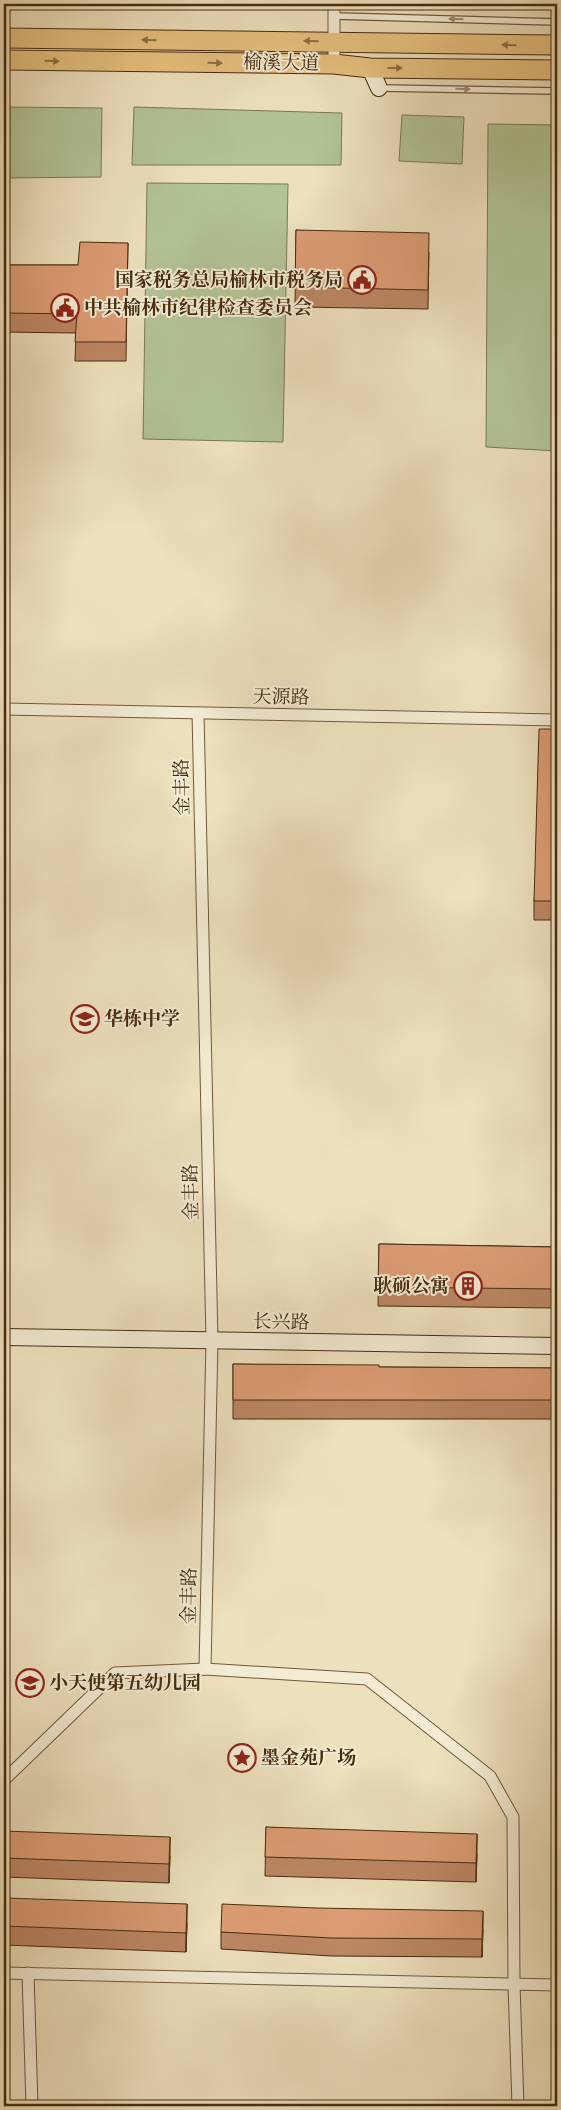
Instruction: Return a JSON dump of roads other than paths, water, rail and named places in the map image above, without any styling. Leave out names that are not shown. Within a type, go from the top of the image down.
[{"type":"main road","name":"榆溪大道","points":[[4,38],[557,45]]},
{"type":"main road","name":"榆溪大道","points":[[4,60],[334,64],[370,68],[557,70]]},
{"type":"street","points":[[334,4],[334,64]]},
{"type":"street","points":[[370,68],[379,88]]},
{"type":"street","name":"天源路","points":[[4,709],[557,720]]},
{"type":"street","name":"金丰路","points":[[198,713],[212,1340],[205,1669]]},
{"type":"street","name":"长兴路","points":[[4,1336],[557,1346]]},
{"type":"street","points":[[4,1780],[115,1673],[205,1669],[367,1679],[490,1776],[513,1817],[514,1984],[518,2106]]},
{"type":"street","points":[[4,1973],[557,1985]]},
{"type":"street","points":[[28,1973],[32,2106]]},
{"type":"lane","points":[[335,16],[557,22]]},
{"type":"lane","points":[[379,88],[557,90]]},
{"type":"place","name":"国家税务总局榆林市税务局","points":[[362,280]]},
{"type":"place","name":"中共榆林市纪律检查委员会","points":[[65,308]]},
{"type":"place","name":"华栋中学","points":[[85,1019]]},
{"type":"place","name":"耿硕公寓","points":[[468,1286]]},
{"type":"place","name":"小天使第五幼儿园","points":[[30,1683]]},
{"type":"place","name":"墨金苑广场","points":[[242,1758]]}]
